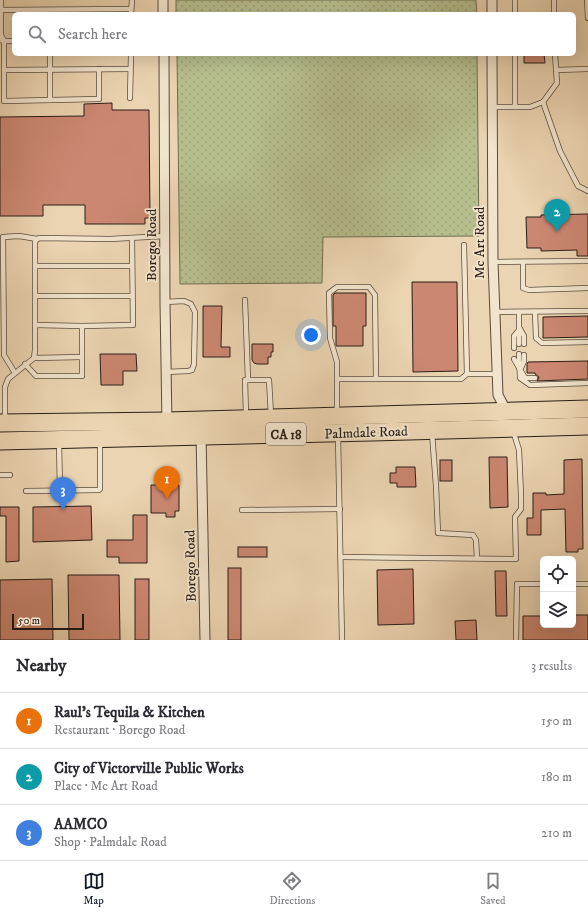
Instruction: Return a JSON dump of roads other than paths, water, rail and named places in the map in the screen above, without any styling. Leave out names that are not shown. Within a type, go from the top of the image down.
[{"type":"highway","name":"Palmdale Road","points":[[201,428],[246,418],[588,409]]},
{"type":"highway","name":"Palmdale Road","points":[[3,423],[338,433],[588,426]]},
{"type":"highway","name":"Palmdale Road","points":[[0,441],[100,438],[167,429]]},
{"type":"street","points":[[163,0],[164,12]]},
{"type":"street","points":[[492,0],[492,12]]},
{"type":"street","name":"Borego Road","points":[[164,56],[167,429]]},
{"type":"street","name":"Mc Art Road","points":[[492,56],[493,262],[498,395],[507,411],[512,428]]},
{"type":"street","name":"Borego Road","points":[[201,428],[205,640]]},
{"type":"lane","points":[[1,0],[4,101],[99,99],[99,69]]},
{"type":"lane","points":[[1,10],[131,12],[132,0]]},
{"type":"lane","points":[[515,0],[515,12]]},
{"type":"lane","points":[[554,0],[554,12]]},
{"type":"lane","points":[[587,0],[588,18]]},
{"type":"lane","points":[[2,41],[12,40]]},
{"type":"lane","points":[[50,56],[50,100]]},
{"type":"lane","points":[[130,98],[131,56]]},
{"type":"lane","points":[[515,56],[515,107]]},
{"type":"lane","points":[[493,107],[530,107],[543,102],[556,83],[555,56]]},
{"type":"lane","points":[[4,70],[130,69]]},
{"type":"lane","points":[[556,70],[588,69]]},
{"type":"lane","points":[[543,102],[560,151],[578,186],[588,191]]},
{"type":"lane","points":[[15,373],[4,355],[3,237],[19,236],[37,239],[132,238],[165,236]]},
{"type":"lane","points":[[35,325],[133,325],[132,238]]},
{"type":"lane","points":[[34,358],[35,241],[37,239]]},
{"type":"lane","points":[[464,245],[466,374]]},
{"type":"lane","points":[[493,262],[588,261]]},
{"type":"lane","points":[[523,262],[524,288],[529,290],[588,288]]},
{"type":"lane","points":[[35,266],[132,266]]},
{"type":"lane","points":[[338,416],[337,362],[330,338],[329,293],[336,287],[369,287],[375,295],[376,379]]},
{"type":"lane","points":[[35,296],[132,296]]},
{"type":"lane","points":[[246,300],[246,418]]},
{"type":"lane","points":[[165,302],[184,301],[191,304],[195,312],[194,364],[192,370],[166,372]]},
{"type":"lane","points":[[494,312],[588,311]]},
{"type":"lane","points":[[520,312],[522,344]]},
{"type":"lane","points":[[535,312],[536,338],[542,343],[588,342]]},
{"type":"lane","points":[[25,364],[36,376],[82,376],[82,326]]},
{"type":"lane","points":[[514,348],[514,336],[520,329]]},
{"type":"lane","points":[[522,355],[524,361],[520,370],[520,378],[530,385],[588,383]]},
{"type":"lane","points":[[3,423],[5,387],[8,380],[25,364],[34,358],[82,357]]},
{"type":"lane","points":[[514,359],[525,378],[535,378]]},
{"type":"lane","points":[[337,379],[461,379],[466,374],[497,374]]},
{"type":"lane","points":[[247,380],[270,380],[272,418]]},
{"type":"lane","points":[[588,426],[588,431]]},
{"type":"lane","points":[[341,557],[516,559],[515,517],[521,509],[522,495],[519,450],[512,428]]},
{"type":"lane","points":[[432,430],[438,533],[473,535],[476,540],[477,558]]},
{"type":"lane","points":[[338,433],[342,640]]},
{"type":"lane","points":[[26,491],[99,490],[100,438]]},
{"type":"lane","points":[[59,440],[60,491]]},
{"type":"lane","points":[[0,475],[10,475]]},
{"type":"lane","points":[[242,510],[340,509]]},
{"type":"lane","points":[[516,640],[517,584],[540,584]]},
{"type":"lane","points":[[576,584],[588,584]]},
{"type":"place","name":"City of Victorville Public Works","points":[[557,232]]},
{"type":"place","name":"Raul's Tequila & Kitchen","points":[[167,499]]},
{"type":"place","name":"AAMCO","points":[[63,510]]}]
